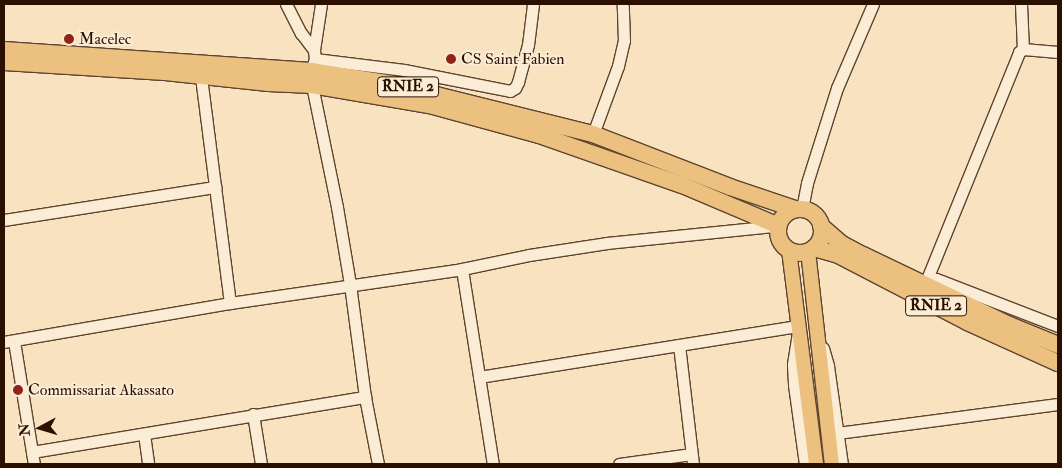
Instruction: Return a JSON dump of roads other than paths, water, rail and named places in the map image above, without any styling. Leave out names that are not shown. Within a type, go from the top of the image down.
[{"type":"highway","name":"RNIE 2","points":[[4,50],[313,66],[593,134],[730,188],[811,212],[818,218],[821,226],[842,244],[923,280],[1009,326],[1058,344]]},
{"type":"highway","name":"RNIE 2","points":[[4,62],[268,84],[313,66],[433,106],[539,135],[682,185],[779,226]]},
{"type":"highway","points":[[789,250],[780,239],[779,226],[782,218],[799,209]]},
{"type":"highway","points":[[811,250],[821,238],[821,226]]},
{"type":"highway","name":"RNIE 2","points":[[789,250],[795,252],[811,250],[838,254],[967,322],[1058,362]]},
{"type":"main road","points":[[789,250],[816,464]]},
{"type":"main road","points":[[811,250],[816,324],[832,464]]},
{"type":"street","points":[[286,4],[301,33],[313,66],[350,284],[365,397],[378,464]]},
{"type":"street","points":[[313,66],[321,4]]},
{"type":"street","points":[[313,66],[377,66],[510,91],[515,88],[518,82],[528,45],[533,4]]},
{"type":"street","points":[[593,134],[622,50],[623,4]]},
{"type":"street","points":[[799,209],[837,88],[874,4]]},
{"type":"street","points":[[1021,4],[1023,49]]},
{"type":"street","points":[[1058,52],[1023,49],[1019,52],[923,280],[936,279],[1058,326]]},
{"type":"street","points":[[201,77],[230,303]]},
{"type":"street","points":[[4,220],[215,187]]},
{"type":"street","points":[[365,397],[253,414],[144,434],[33,458],[9,341],[230,303],[462,269],[529,255],[607,243],[779,226]]},
{"type":"street","points":[[462,269],[493,464]]},
{"type":"street","points":[[816,324],[828,366],[842,464]]},
{"type":"street","points":[[479,377],[799,326],[793,365],[805,464]]},
{"type":"street","points":[[619,464],[692,459],[679,345]]},
{"type":"street","points":[[837,433],[1058,404]]},
{"type":"street","points":[[253,414],[261,464]]},
{"type":"street","points":[[144,434],[148,464]]},
{"type":"place","name":"Macelec","points":[[69,39]]},
{"type":"place","name":"CS Saint Fabien","points":[[451,59]]},
{"type":"place","name":"Commissariat Akassato","points":[[18,390]]}]
